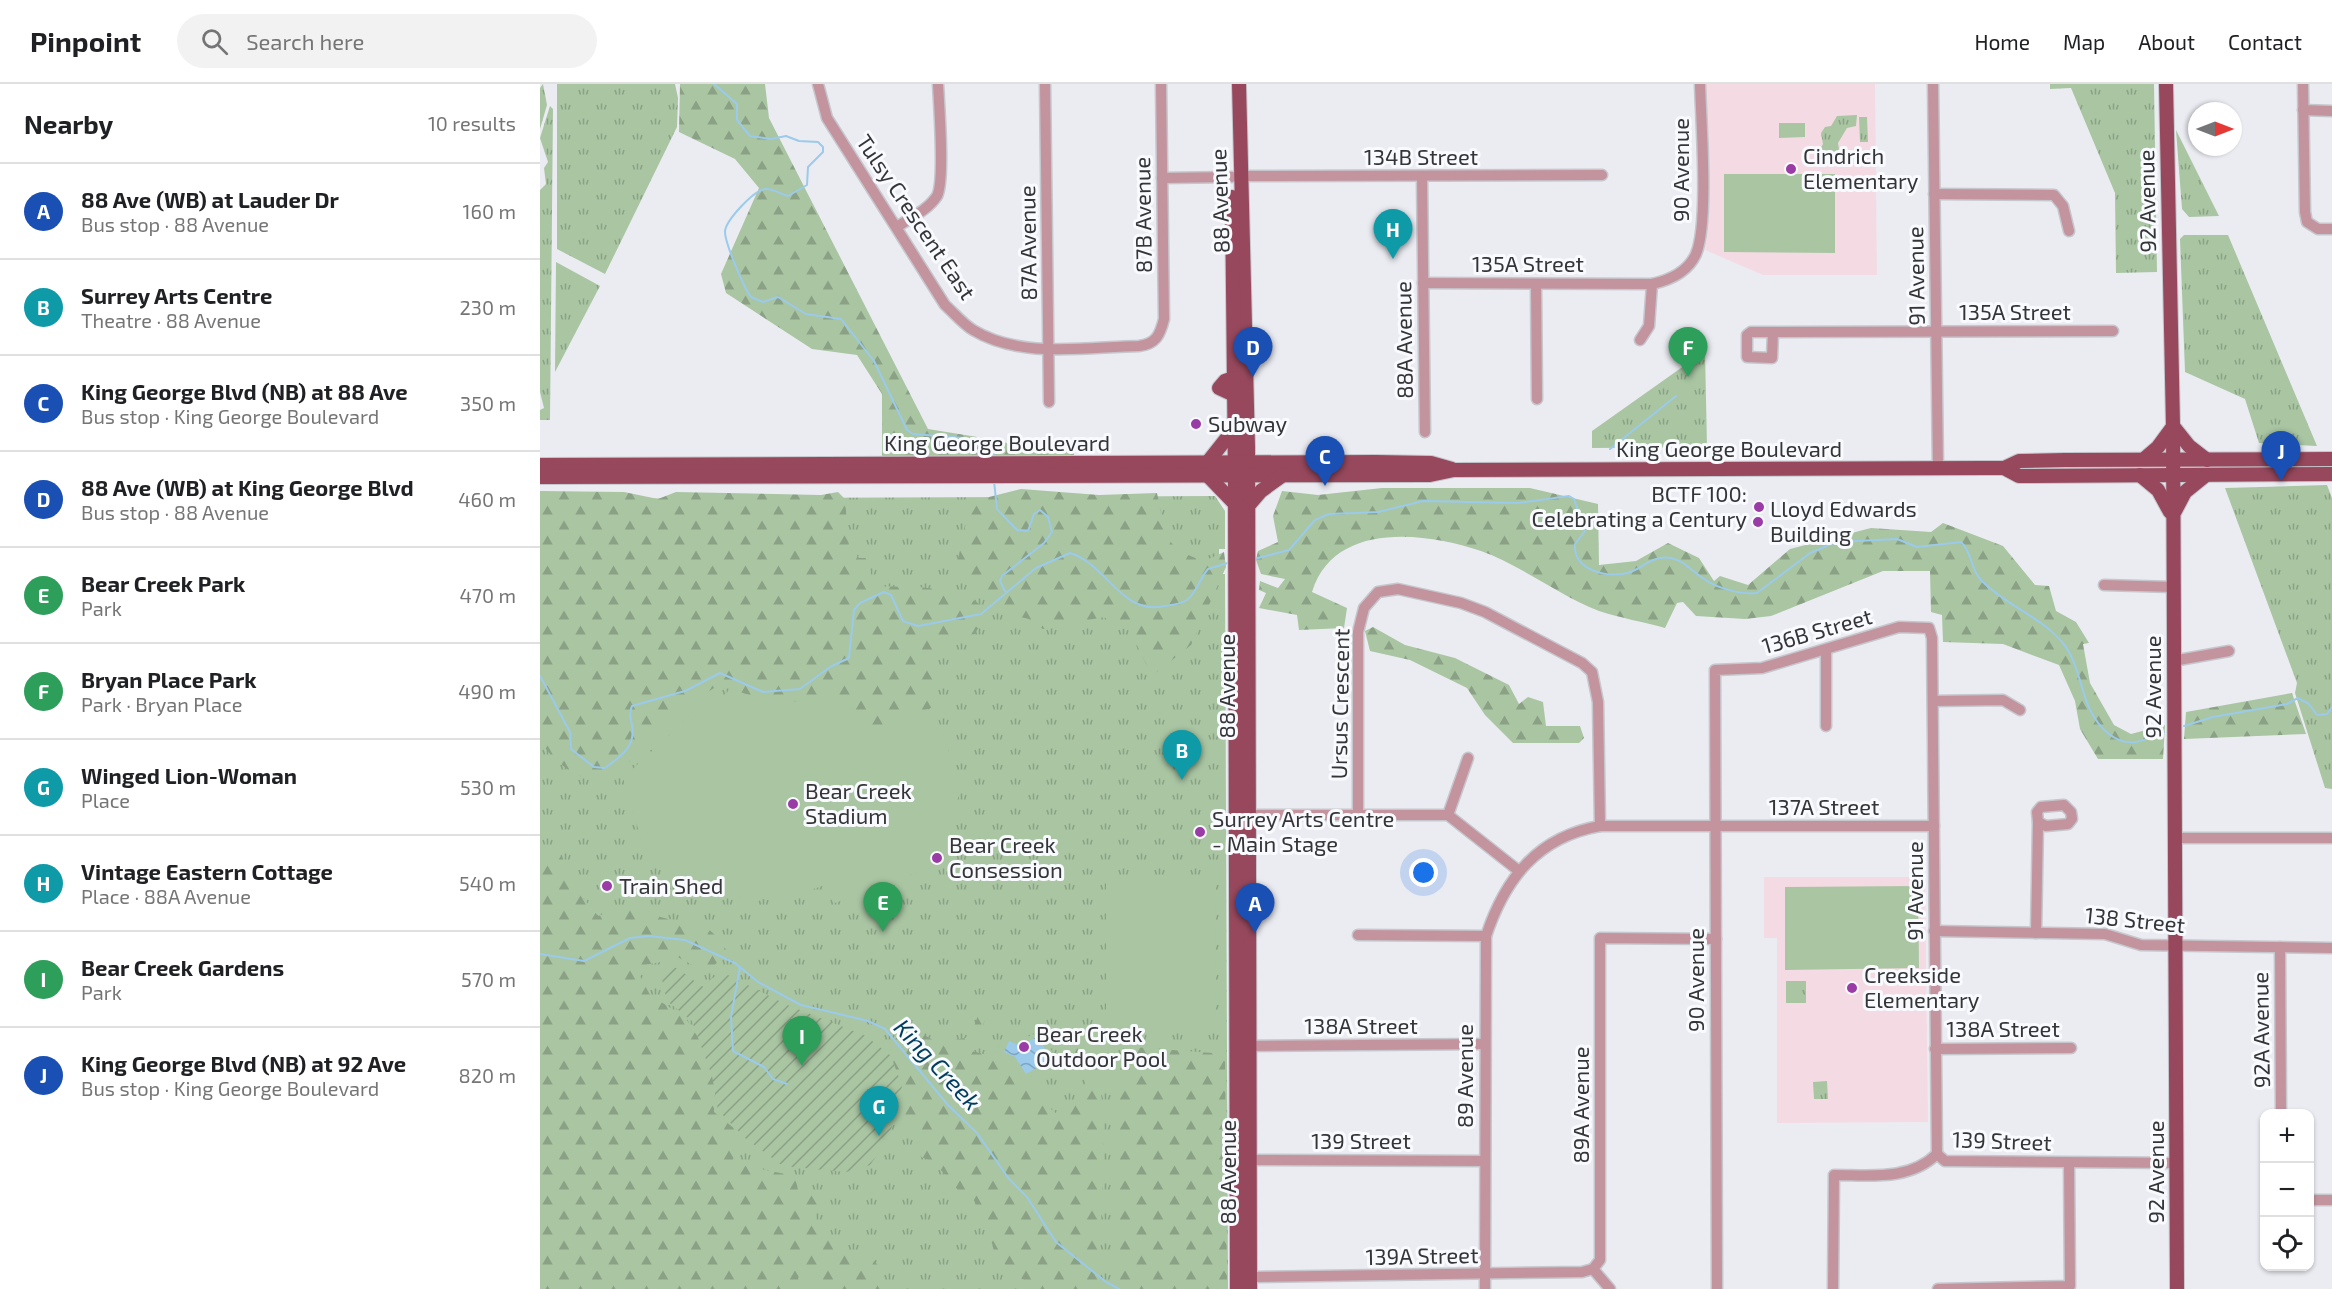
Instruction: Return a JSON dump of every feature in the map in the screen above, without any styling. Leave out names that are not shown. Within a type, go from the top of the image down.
[{"type":"main road","name":"88 Avenue","points":[[1230,84],[1236,177],[1242,469],[1236,803],[1243,1046]]},
{"type":"main road","name":"88 Avenue","points":[[1239,84],[1234,378],[1225,381],[1219,388],[1234,396],[1234,429],[1242,469]]},
{"type":"main road","name":"92 Avenue","points":[[2166,84],[2173,426],[2177,1289]]},
{"type":"main road","points":[[2144,459],[2163,441],[2173,426],[2188,446],[2206,460]]},
{"type":"main road","points":[[1234,429],[1207,469],[1242,506],[1282,475]]},
{"type":"main road","name":"King George Boulevard","points":[[1242,469],[1282,475],[1430,475],[1454,470],[2004,468],[2019,461],[2332,459]]},
{"type":"main road","name":"King George Boulevard","points":[[540,465],[1013,470],[1242,469],[1431,463],[1454,470]]},
{"type":"main road","name":"King George Boulevard","points":[[2004,468],[2019,476],[2332,474]]},
{"type":"main road","name":"King George Boulevard","points":[[540,477],[972,470]]},
{"type":"main road","points":[[2140,475],[2163,496],[2172,516]]},
{"type":"main road","points":[[2172,516],[2185,492],[2206,475]]},
{"type":"main road","name":"88 Avenue","points":[[1237,1289],[1243,1160],[1243,1046],[1249,815],[1242,561]]},
{"type":"main road","points":[[1236,803],[1249,815]]},
{"type":"main road","name":"88 Avenue","points":[[1243,1160],[1250,1283]]},
{"type":"street","name":"Tulsy Crescent East","points":[[818,84],[827,118],[945,305],[972,330],[999,343],[1024,348],[1139,346],[1152,343]]},
{"type":"street","points":[[897,227],[930,205],[938,194],[941,177],[938,84]]},
{"type":"street","name":"87A Avenue","points":[[1045,84],[1049,402]]},
{"type":"street","name":"87B Avenue","points":[[1152,343],[1161,332],[1164,319],[1161,84]]},
{"type":"street","name":"90 Avenue","points":[[1695,256],[1702,230],[1700,84]]},
{"type":"street","name":"91 Avenue","points":[[1933,84],[1938,468]]},
{"type":"street","points":[[2303,84],[2307,222],[2318,229],[2332,229]]},
{"type":"street","points":[[2303,110],[2332,111]]},
{"type":"street","name":"134B Street","points":[[1162,177],[1602,174]]},
{"type":"street","name":"88A Avenue","points":[[1422,176],[1425,432]]},
{"type":"street","points":[[1934,194],[2054,195],[2062,206],[2069,231]]},
{"type":"street","name":"135A Street","points":[[1423,284],[1652,284],[1666,281],[1678,274],[1695,256]]},
{"type":"street","points":[[1536,284],[1537,399]]},
{"type":"street","points":[[1640,340],[1649,326],[1652,284]]},
{"type":"street","name":"135A Street","points":[[1773,332],[2113,331]]},
{"type":"street","points":[[2104,585],[2173,587]]},
{"type":"street","name":"Ursus Crescent","points":[[1358,815],[1358,632],[1364,608],[1378,592],[1398,589],[1461,603],[1485,612],[1582,663],[1592,672],[1598,702],[1600,826]]},
{"type":"street","name":"136B Street","points":[[1715,670],[1762,668],[1899,627],[1929,628]]},
{"type":"street","name":"91 Avenue","points":[[1929,628],[1932,638],[1933,700],[1937,1154]]},
{"type":"street","points":[[1826,650],[1826,726]]},
{"type":"street","points":[[2173,660],[2229,651]]},
{"type":"street","name":"90 Avenue","points":[[1715,670],[1717,1289]]},
{"type":"street","points":[[1933,700],[2003,700],[2020,710]]},
{"type":"street","points":[[1448,815],[1468,758]]},
{"type":"street","points":[[1249,815],[1448,815],[1519,871]]},
{"type":"street","points":[[2036,933],[2038,822]]},
{"type":"street","name":"137A Street","points":[[1600,826],[1934,826]]},
{"type":"street","name":"89 Avenue","points":[[1485,1289],[1486,936],[1505,889],[1519,871],[1555,842],[1574,833],[1600,826]]},
{"type":"street","points":[[2175,838],[2332,838]]},
{"type":"street","name":"138 Street","points":[[1934,931],[2105,934],[2141,945],[2332,948]]},
{"type":"street","points":[[1358,935],[1486,936]]},
{"type":"street","name":"89A Avenue","points":[[1593,1269],[1600,1260],[1600,938],[1716,939]]},
{"type":"street","name":"92A Avenue","points":[[2280,947],[2281,1109]]},
{"type":"street","name":"138A Street","points":[[1243,1046],[1485,1044]]},
{"type":"street","name":"138A Street","points":[[1935,1048],[2071,1048]]},
{"type":"street","name":"139 Street","points":[[1833,1289],[1834,1175],[1907,1173],[1919,1168],[1937,1154],[1945,1161],[2177,1163]]},
{"type":"street","name":"139 Street","points":[[1243,1160],[1485,1161]]},
{"type":"street","points":[[1938,1289],[2070,1286],[2069,1163]]},
{"type":"street","points":[[2314,1200],[2332,1200]]},
{"type":"street","points":[[1593,1269],[1610,1289]]},
{"type":"street","name":"139A Street","points":[[1250,1283],[1582,1272],[1593,1269]]},
{"type":"shaded area","name":"Cindrich Elementary","points":[[1705,84],[1875,84],[1877,275],[1763,275],[1705,250],[1708,230]]},
{"type":"shaded area","name":"Creekside Elementary","points":[[1764,877],[1925,877],[1928,1122],[1777,1123],[1777,938],[1764,938]]},
{"type":"green space","points":[[543,84],[547,105],[540,129],[540,88]]},
{"type":"green space","points":[[557,84],[675,84],[678,98],[677,127],[605,274],[557,249]]},
{"type":"green space","points":[[680,84],[765,84],[769,118],[928,429],[1002,441],[1013,446],[1074,449],[1074,459],[882,456],[882,394],[857,355],[812,349],[726,293],[721,274],[759,188],[735,159],[679,132]]},
{"type":"green space","points":[[2050,84],[2154,84],[2157,272],[2116,273],[2115,193],[2071,88],[2050,89]]},
{"type":"green space","points":[[550,106],[553,109],[550,420],[540,420],[540,410],[544,408],[540,392],[540,190],[546,184],[544,168],[548,162],[540,138]]},
{"type":"green space","points":[[1857,115],[1856,126],[1847,128],[1838,143],[1839,149],[1828,161],[1819,151],[1823,144],[1821,133],[1825,127],[1831,126],[1837,116]]},
{"type":"green space","points":[[1859,117],[1867,117],[1868,142],[1860,142]]},
{"type":"green space","points":[[1779,123],[1805,123],[1805,137],[1779,138]]},
{"type":"green space","points":[[2176,130],[2219,216],[2189,217],[2182,209]]},
{"type":"green space","points":[[1724,174],[1835,174],[1835,253],[1724,252]]},
{"type":"green space","points":[[2184,235],[2228,235],[2317,446],[2259,443],[2245,399],[2185,372],[2180,239]]},
{"type":"green space","points":[[556,262],[600,286],[555,372]]},
{"type":"green space","points":[[1705,351],[1707,447],[1592,448],[1592,431]]},
{"type":"green space","points":[[2327,485],[2332,498],[2332,789],[2325,788],[2295,693],[2297,683],[2225,488]]},
{"type":"green space","points":[[1382,488],[1530,488],[1598,504],[1599,565],[1636,561],[1668,543],[1699,558],[1714,581],[1720,576],[1748,585],[1790,549],[1871,528],[1931,532],[1943,523],[2003,546],[2035,585],[2049,586],[2056,611],[2076,622],[2089,643],[2083,644],[2090,683],[2114,725],[2131,734],[2165,725],[2163,759],[2098,759],[2080,729],[2075,701],[2059,665],[2003,644],[1943,642],[1942,615],[1931,612],[1930,571],[1883,571],[1771,616],[1745,619],[1696,616],[1683,602],[1677,603],[1665,628],[1599,611],[1511,564],[1481,551],[1434,539],[1384,538],[1360,543],[1340,553],[1323,569],[1312,592],[1347,608],[1344,628],[1299,630],[1297,615],[1259,608],[1266,593],[1259,590],[1260,581],[1278,588],[1285,579],[1261,574],[1256,560],[1258,551],[1278,542],[1273,516],[1282,491],[1318,495]]},
{"type":"green space","points":[[1021,489],[1099,495],[1157,493],[1164,528],[1172,544],[1190,556],[1204,561],[1224,552],[1226,567],[1191,645],[1152,676],[1130,631],[1116,626],[1104,617],[1043,629],[1029,619],[1002,613],[994,598],[975,590],[958,560],[964,529],[977,500]]},
{"type":"green space","points":[[540,491],[624,492],[658,499],[676,492],[821,495],[838,492],[845,499],[849,547],[859,558],[868,558],[873,586],[930,588],[957,593],[982,606],[970,622],[978,628],[975,634],[959,638],[929,660],[939,686],[931,708],[891,720],[891,726],[871,736],[866,736],[847,698],[788,703],[755,699],[720,684],[676,713],[625,766],[612,774],[598,778],[583,777],[567,769],[555,759],[540,739]]},
{"type":"green space","points":[[1215,496],[1225,511],[1225,549],[1219,549],[1219,574],[1225,574],[1228,1289],[540,1289],[540,499]]},
{"type":"green space","points":[[1373,627],[1405,645],[1455,658],[1509,685],[1519,704],[1528,697],[1543,702],[1546,726],[1580,726],[1584,738],[1579,743],[1513,743],[1485,715],[1467,688],[1410,660],[1370,651],[1365,631]]},
{"type":"green space","name":"Bear Creek Stadium","points":[[730,688],[745,694],[774,700],[847,698],[865,735],[871,736],[891,726],[891,720],[934,708],[960,784],[954,824],[961,840],[934,866],[835,903],[828,884],[778,901],[762,899],[756,903],[647,859],[623,778],[701,705],[726,694]]},
{"type":"green space","points":[[2292,693],[2306,734],[2184,739],[2186,712]]},
{"type":"green space","points":[[542,847],[560,854],[574,887],[598,916],[632,904],[654,915],[706,928],[721,941],[728,953],[710,969],[698,968],[672,954],[666,961],[645,965],[640,976],[650,995],[685,1017],[708,1053],[715,1071],[714,1112],[741,1134],[732,1163],[795,1176],[798,1190],[819,1198],[815,1218],[827,1235],[843,1250],[871,1257],[881,1269],[881,1284],[884,1289],[817,1289],[806,1270],[798,1278],[801,1289],[540,1289]]},
{"type":"green space","points":[[1106,883],[1216,883],[1215,1030],[1106,1030]]},
{"type":"green space","points":[[1918,886],[1919,968],[1785,970],[1785,887]]},
{"type":"green space","points":[[672,966],[707,989],[710,979],[724,973],[785,1004],[866,1036],[891,1056],[902,1086],[889,1138],[870,1165],[846,1172],[783,1166],[745,1138],[718,1110],[712,1076],[692,1021],[667,1001],[661,975]]},
{"type":"green space","points":[[1786,981],[1806,981],[1806,1003],[1786,1003]]},
{"type":"green space","points":[[982,1005],[986,1018],[976,1040],[965,1049],[996,1058],[1014,1067],[1046,1104],[1060,1116],[1072,1111],[1086,1081],[1075,1053],[1078,1046],[1095,1048],[1102,1100],[1104,1139],[1100,1246],[1101,1289],[1039,1289],[1039,1283],[1026,1281],[1014,1274],[997,1252],[974,1200],[959,1191],[936,1166],[921,1157],[910,1130],[889,1113],[886,1056],[900,1031],[919,1032],[938,1043],[970,1037]]},
{"type":"green space","name":"Bear Creek Outdoor Pool","points":[[1041,1013],[1046,1023],[1023,1039],[1053,1025],[1058,1035],[1047,1042],[1057,1060],[1023,1081],[1011,1059],[996,1052],[1004,1034]]},
{"type":"green space","points":[[1134,1047],[1225,1054],[1227,1289],[1117,1289],[1117,1061]]},
{"type":"green space","points":[[1827,1081],[1828,1099],[1814,1099],[1813,1082]]},
{"type":"water","points":[[1038,1036],[1051,1060],[1026,1074],[1015,1057],[1004,1052],[1009,1041],[1020,1046]]},
{"type":"waterway","points":[[714,84],[737,104],[737,120],[750,136],[771,139],[786,136],[799,141],[818,142],[823,147],[823,152],[808,167],[807,185],[788,196],[771,189],[760,191],[741,207],[726,227],[726,238],[731,255],[751,297],[763,302],[778,297],[806,314],[841,319],[874,361],[907,430],[913,434],[990,440],[994,457]]},
{"type":"waterway","points":[[1610,449],[1676,396]]},
{"type":"waterway","points":[[994,481],[997,509],[1017,530],[1028,531],[1034,514],[1040,510],[1048,517],[1052,532],[1044,543],[1002,576],[1000,581],[1006,593]]},
{"type":"waterway","points":[[1254,559],[1289,550],[1315,520],[1329,514],[1378,512],[1423,501],[1518,503],[1569,496],[1574,499],[1585,531],[1575,544],[1576,553],[1579,560],[1592,570],[1610,574],[1627,573],[1655,559],[1667,558],[1679,561],[1715,585],[1744,593],[1757,593],[1810,553],[1836,542],[1897,539],[1917,547],[1961,542],[1968,551],[1975,572],[1982,581],[2001,597],[2043,625],[2062,642],[2075,664],[2092,713],[2109,734],[2116,739],[2136,742],[2164,732]]},
{"type":"waterway","points":[[540,676],[570,732],[571,749],[594,767],[605,768],[622,755],[632,739],[630,715],[632,706],[685,691],[720,673],[763,692],[800,689],[830,667],[849,658],[854,610],[860,603],[884,592],[891,595],[903,621],[918,626],[981,614],[1036,568],[1070,553],[1094,567],[1125,597],[1150,607],[1165,606],[1187,600],[1208,569],[1231,562]]},
{"type":"waterway","points":[[2184,726],[2213,717],[2287,704],[2298,698],[2309,704],[2317,715],[2327,714],[2332,707]]},
{"type":"waterway","name":"King Creek","points":[[540,954],[584,961],[630,938],[649,936],[685,940],[735,963],[758,982],[801,1005],[868,1021],[885,1029],[948,1105],[977,1133],[1009,1179],[1027,1197],[1056,1242],[1106,1282],[1119,1289]]},
{"type":"waterway","points":[[740,967],[731,1017],[733,1051],[764,1067],[773,1079],[787,1084]]},
{"type":"place","name":"Cindrich Elementary","points":[[1791,169]]},
{"type":"place","name":"Vintage Eastern Cottage","points":[[1393,259]]},
{"type":"place","name":"88 Ave (WB) at King George Blvd","points":[[1253,377]]},
{"type":"place","name":"Bryan Place Park","points":[[1688,377]]},
{"type":"place","name":"Subway","points":[[1196,424]]},
{"type":"place","name":"King George Blvd (NB) at 92 Ave","points":[[2281,481]]},
{"type":"place","name":"King George Blvd (NB) at 88 Ave","points":[[1325,486]]},
{"type":"place","name":"BCTF 100: Celebrating a Century","points":[[1759,507]]},
{"type":"place","name":"Lloyd Edwards Building","points":[[1758,522]]},
{"type":"place","name":"Surrey Arts Centre","points":[[1182,780]]},
{"type":"place","name":"Bear Creek Stadium","points":[[793,804]]},
{"type":"place","name":"Surrey Arts Centre - Main Stage","points":[[1200,832]]},
{"type":"place","name":"Bear Creek Consession","points":[[937,858]]},
{"type":"place","name":"Train Shed","points":[[607,886]]},
{"type":"place","name":"Bear Creek Park","points":[[883,932]]},
{"type":"place","name":"88 Ave (WB) at Lauder Dr","points":[[1255,933]]},
{"type":"place","name":"Creekside Elementary","points":[[1852,988]]},
{"type":"place","name":"Bear Creek Outdoor Pool","points":[[1024,1047]]},
{"type":"place","name":"Bear Creek Gardens","points":[[802,1066]]},
{"type":"place","name":"Winged Lion-Woman","points":[[879,1136]]}]
